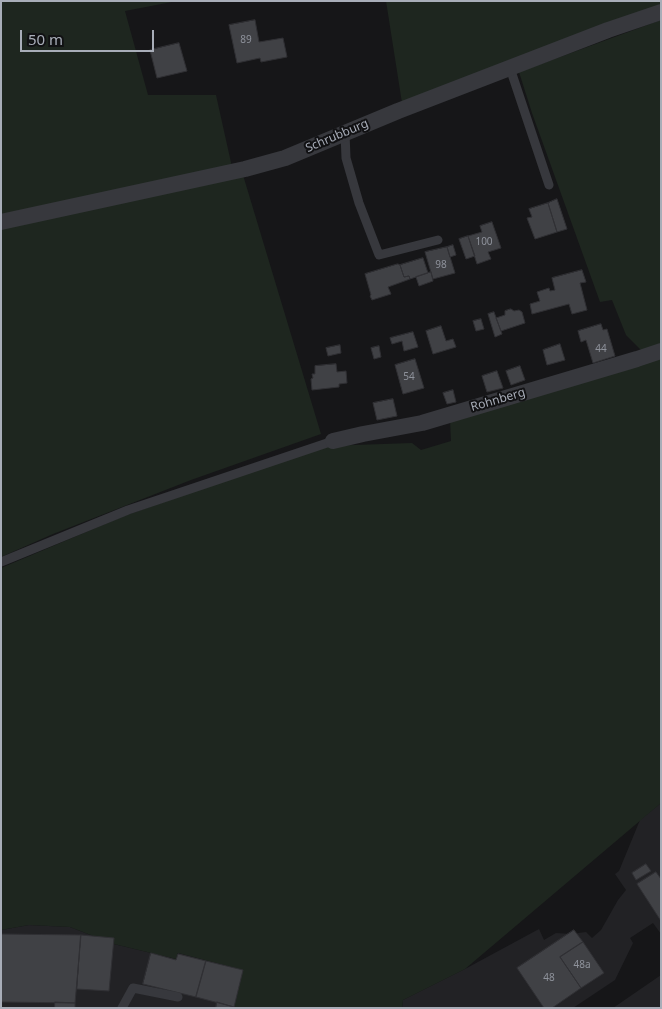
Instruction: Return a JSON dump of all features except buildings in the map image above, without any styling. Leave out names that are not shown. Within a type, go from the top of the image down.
[{"type":"street","name":"Schrubburg","points":[[1,222],[245,170],[285,158],[398,111],[608,30],[661,12]]},
{"type":"street","name":"Rohnberg","points":[[333,441],[422,423],[661,351]]},
{"type":"lane","points":[[510,68],[549,185]]},
{"type":"lane","points":[[345,133],[346,158],[359,204],[379,255],[438,240]]},
{"type":"lane","points":[[1,562],[128,510],[333,441]]},
{"type":"lane","points":[[122,1008],[133,988],[178,997]]},
{"type":"shaded area","points":[[1,1],[177,1],[125,11],[148,95],[216,95],[232,167],[1,218]]},
{"type":"shaded area","points":[[386,1],[661,1],[661,9],[402,103]]},
{"type":"shaded area","points":[[661,20],[661,345],[642,351],[626,335],[612,300],[600,302],[519,72]]},
{"type":"shaded area","points":[[243,175],[321,434],[191,480],[53,534],[1,557],[1,228]]},
{"type":"shaded area","points":[[661,354],[661,803],[465,969],[403,1000],[402,1008],[234,1008],[243,970],[178,953],[176,959],[114,944],[70,927],[29,925],[1,930],[1,568],[124,516],[326,446],[412,443],[421,450],[451,441],[450,420]]},
{"type":"shaded area","points":[[661,803],[661,934],[653,923],[630,938],[633,943],[615,980],[573,1008],[402,1008],[403,1000],[539,929],[544,940],[556,933],[586,932],[592,938],[601,930],[626,890],[615,874],[619,871],[640,820]]},
{"type":"shaded area","points":[[29,925],[70,927],[114,944],[176,959],[178,953],[243,970],[234,1008],[1,1008],[1,930]]},
{"type":"shaded area","points":[[661,975],[661,1008],[613,1008]]}]
